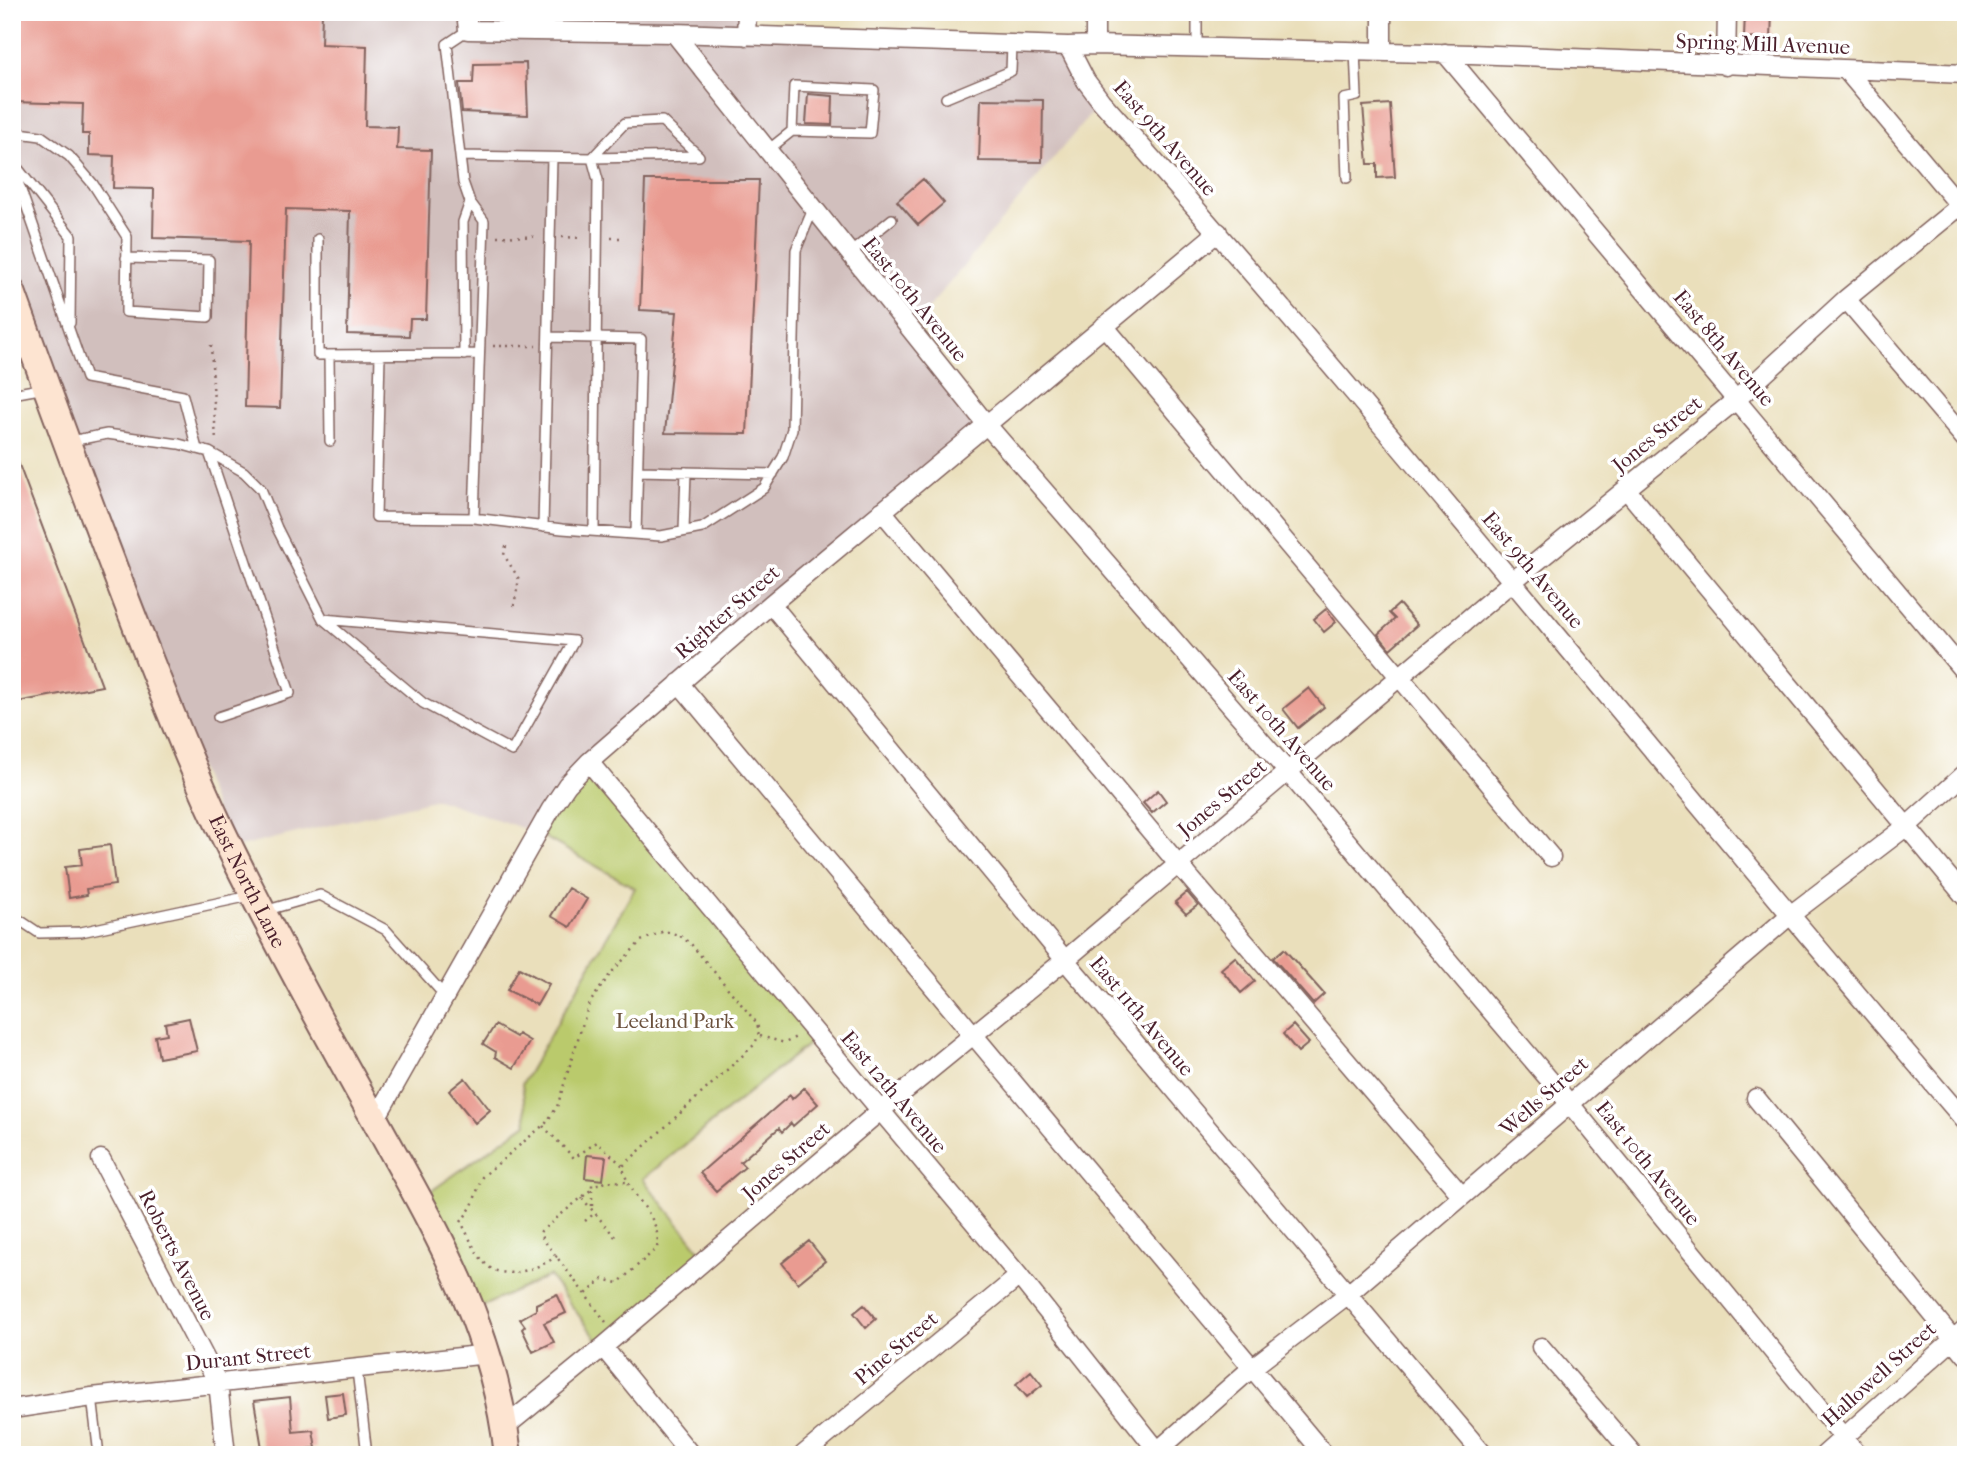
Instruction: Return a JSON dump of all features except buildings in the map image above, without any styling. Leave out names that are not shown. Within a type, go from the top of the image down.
[{"type":"street","points":[[746,36],[747,12]]},
{"type":"street","points":[[1095,12],[1095,45]]},
{"type":"street","points":[[1382,12],[1382,52]]},
{"type":"street","points":[[1726,66],[1727,12]]},
{"type":"street","name":"Spring Mill Avenue","points":[[467,21],[746,36],[1012,45],[1445,53],[1966,74]]},
{"type":"street","name":"East 10th Avenue","points":[[674,33],[987,425],[1289,772],[1570,1104],[1858,1455]]},
{"type":"street","name":"East 9th Avenue","points":[[1068,46],[1086,81],[1101,101],[1218,232],[1513,581],[1789,916],[1966,1122]]},
{"type":"street","name":"East 8th Avenue","points":[[1445,53],[1966,674]]},
{"type":"street","points":[[1846,70],[1964,206]]},
{"type":"street","name":"Jones Street","points":[[505,1427],[609,1343],[880,1111],[1065,960],[1513,581],[1737,399],[1846,299],[1964,206]]},
{"type":"street","name":"Righter Street","points":[[374,1120],[567,785],[589,762],[771,604],[1218,232]]},
{"type":"street","name":"East North Lane","points":[[12,292],[66,442],[189,761],[259,903],[374,1120],[420,1199],[465,1290],[498,1391],[508,1455]]},
{"type":"street","points":[[1846,299],[1966,440]]},
{"type":"street","points":[[1104,326],[1551,857]]},
{"type":"street","points":[[1626,489],[1966,898]]},
{"type":"street","points":[[882,511],[1178,864],[1462,1196]]},
{"type":"street","name":"East 11th Avenue","points":[[771,604],[1065,960],[1484,1455]]},
{"type":"street","points":[[680,683],[1325,1455]]},
{"type":"street","name":"East 12th Avenue","points":[[589,762],[1019,1276],[1157,1453]]},
{"type":"street","name":"Wells Street","points":[[1157,1453],[1253,1367],[1347,1295],[1789,916],[1907,826],[1966,773]]},
{"type":"street","points":[[1756,1098],[1959,1334],[1966,1355]]},
{"type":"street","name":"Roberts Avenue","points":[[101,1159],[218,1383],[226,1455]]},
{"type":"street","name":"Pine Street","points":[[803,1455],[1019,1276]]},
{"type":"street","name":"Hallowell Street","points":[[1824,1455],[1959,1334]]},
{"type":"street","points":[[609,1343],[691,1455]]},
{"type":"street","points":[[1541,1346],[1633,1455]]},
{"type":"street","name":"Durant Street","points":[[12,1409],[92,1397],[488,1354]]},
{"type":"lane","points":[[1197,12],[1197,47]]},
{"type":"lane","points":[[467,21],[447,44],[463,182],[470,202],[484,221],[474,518]]},
{"type":"lane","points":[[946,98],[1011,71],[1012,45]]},
{"type":"lane","points":[[1347,178],[1344,99],[1357,96],[1355,51]]},
{"type":"lane","points":[[768,150],[792,131],[870,133],[874,90],[794,86],[792,131]]},
{"type":"lane","points":[[460,156],[592,159],[699,156],[662,121],[625,123],[592,159]]},
{"type":"lane","points":[[126,258],[209,260],[208,317],[126,312],[126,258],[127,237],[93,184],[69,156],[41,136],[14,132],[16,176],[86,378],[183,396],[198,449]]},
{"type":"lane","points":[[543,527],[552,158]]},
{"type":"lane","points":[[592,159],[598,180],[594,531]]},
{"type":"lane","points":[[16,166],[71,236],[70,331]]},
{"type":"lane","points":[[464,355],[463,222],[470,202]]},
{"type":"lane","points":[[380,355],[376,517],[474,518],[543,527],[661,536],[702,528],[764,488],[783,457],[792,429],[796,250],[813,209]]},
{"type":"lane","points":[[850,253],[892,219]]},
{"type":"lane","points":[[318,239],[318,355],[464,355],[479,350]]},
{"type":"lane","points":[[548,337],[641,339],[636,534]]},
{"type":"lane","points":[[329,355],[330,441]]},
{"type":"lane","points":[[12,394],[46,387]]},
{"type":"lane","points":[[66,442],[107,435],[138,438],[209,452],[244,472],[261,489],[276,528],[323,619],[423,703],[512,751],[575,641],[323,619]]},
{"type":"lane","points":[[209,452],[290,693],[218,718]]},
{"type":"lane","points":[[638,471],[773,474]]},
{"type":"lane","points":[[684,531],[686,472]]},
{"type":"lane","points":[[12,915],[39,933],[81,932],[320,895],[386,930],[445,996]]},
{"type":"lane","points":[[357,1370],[367,1455]]},
{"type":"lane","points":[[92,1397],[99,1455]]},
{"type":"path","points":[[483,236],[543,237]]},
{"type":"path","points":[[562,237],[590,238]]},
{"type":"path","points":[[608,238],[624,238]]},
{"type":"path","points":[[211,345],[217,439]]},
{"type":"path","points":[[479,350],[541,346]]},
{"type":"path","points":[[506,546],[504,555],[519,579],[513,611]]},
{"type":"path","points":[[557,1256],[545,1264],[520,1271],[493,1270],[461,1222],[472,1206],[482,1177],[543,1125],[557,1107],[591,1001],[611,973],[641,941],[664,931],[679,935],[691,944],[756,1022],[760,1030],[759,1036],[754,1045],[623,1166]]},
{"type":"path","points":[[759,1036],[785,1043],[809,1025]]},
{"type":"path","points":[[543,1125],[574,1157],[597,1142],[623,1166],[626,1182],[655,1221],[658,1232],[657,1248],[618,1283],[603,1279],[586,1294]]},
{"type":"path","points":[[585,1222],[593,1211],[592,1184],[607,1181],[626,1182]]},
{"type":"path","points":[[592,1189],[541,1231],[540,1235],[586,1294],[609,1343]]},
{"type":"path","points":[[582,1198],[616,1238]]},
{"type":"shaded area","points":[[12,12],[747,12],[746,35],[1058,45],[1104,98],[911,329],[987,425],[589,762],[537,833],[437,799],[231,849],[12,292]]},
{"type":"green space","name":"Leeland Park","points":[[589,762],[818,1036],[643,1179],[707,1259],[603,1347],[549,1276],[472,1311],[420,1199],[527,1123],[522,1084],[635,888],[537,833]]}]
